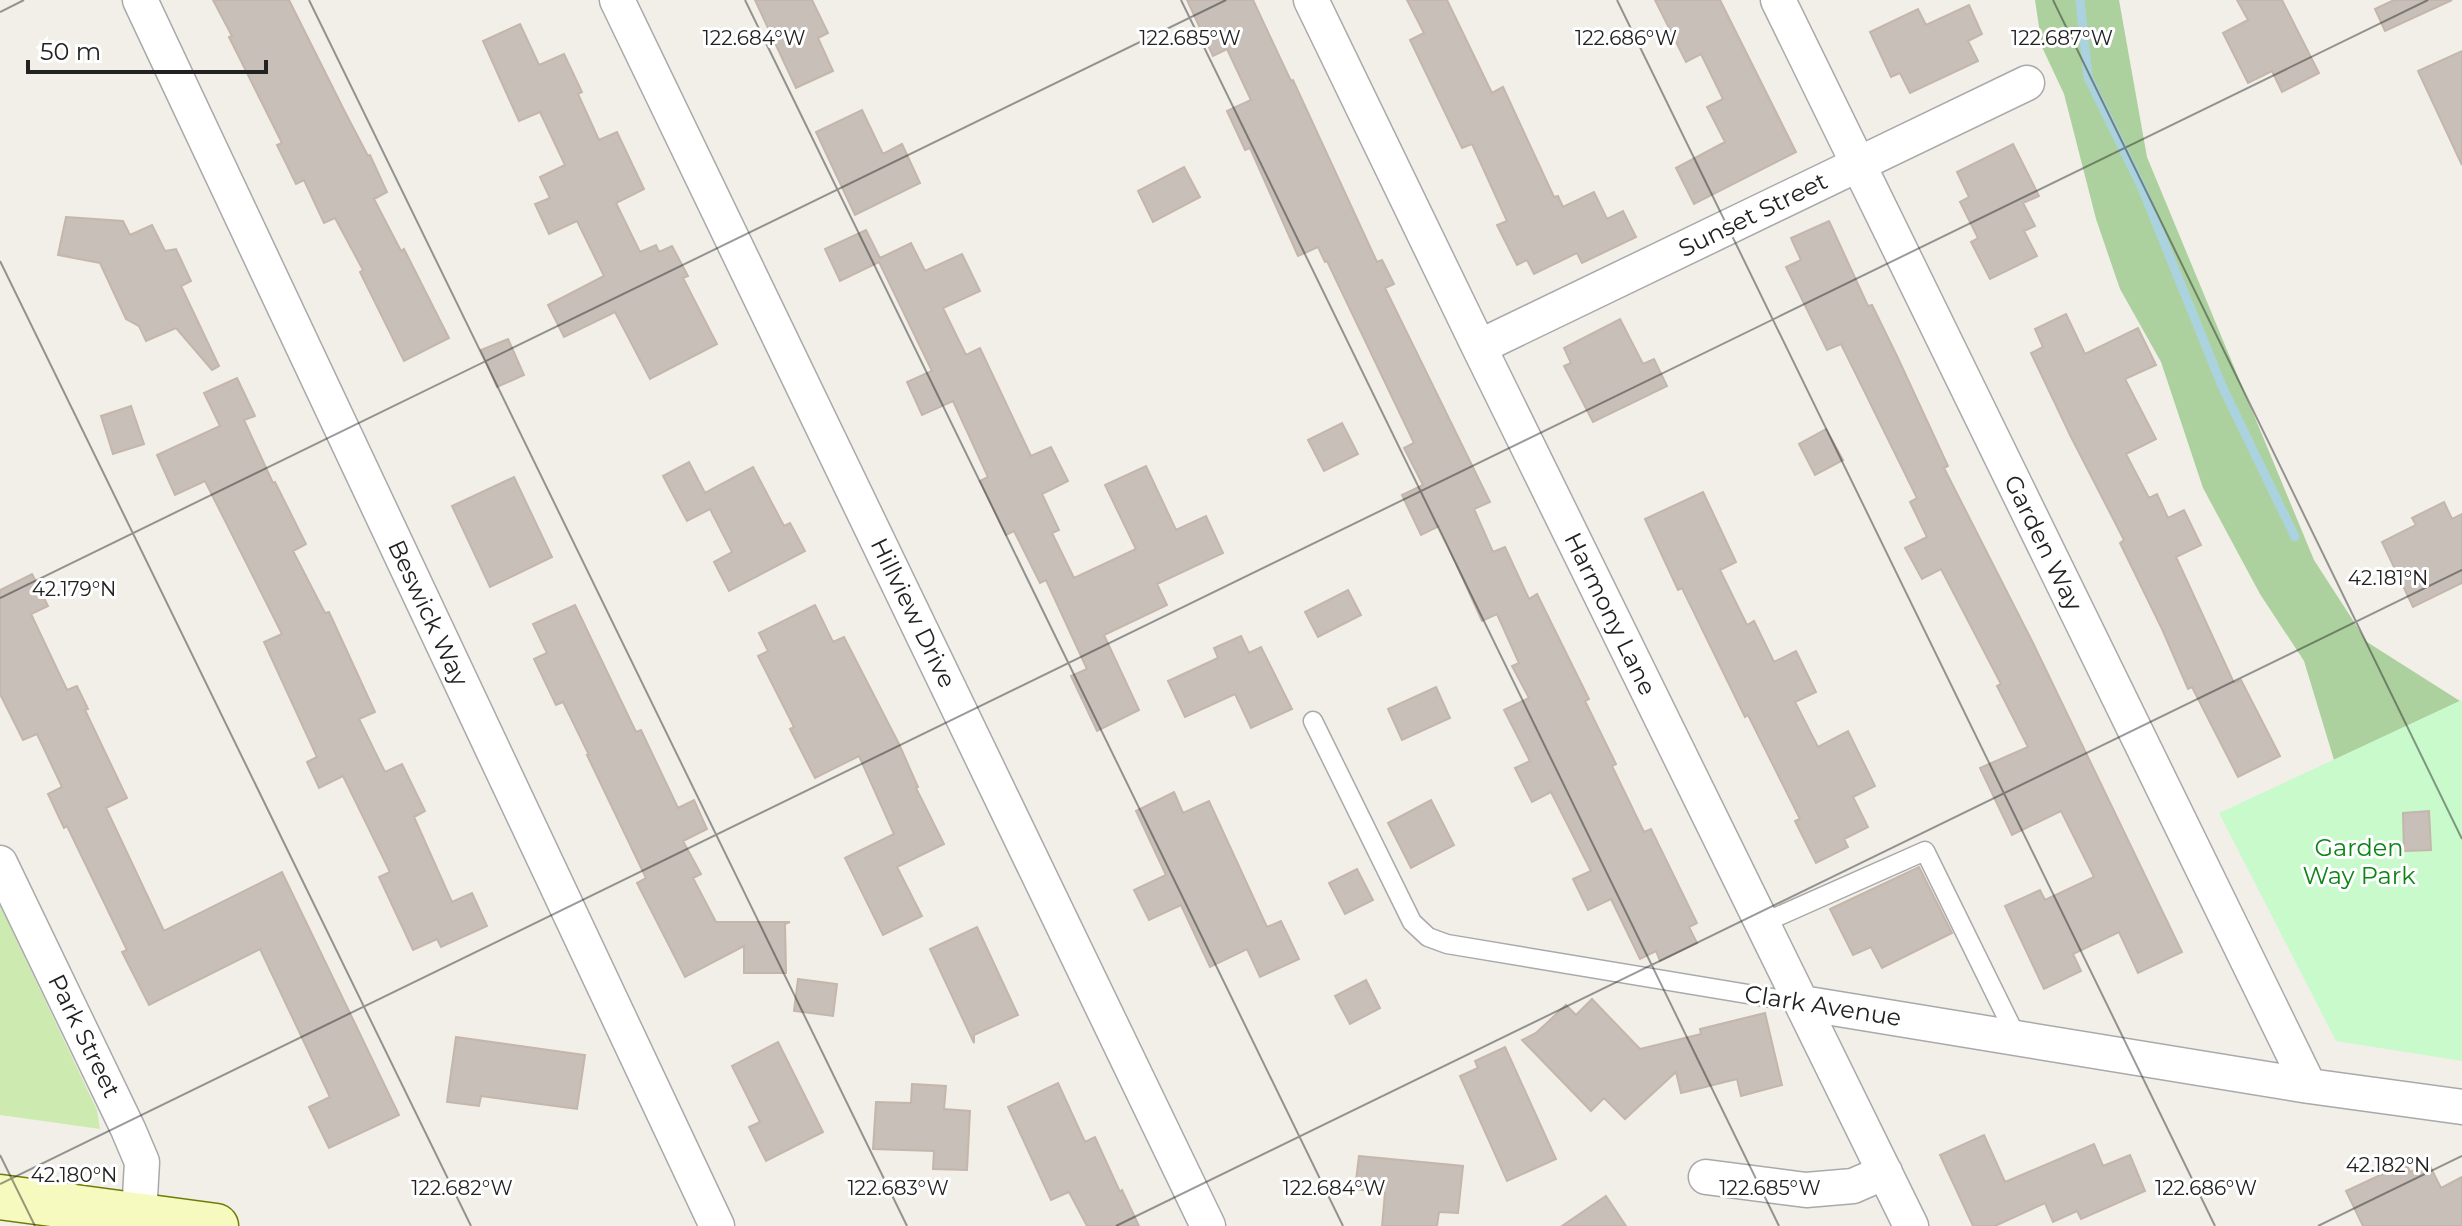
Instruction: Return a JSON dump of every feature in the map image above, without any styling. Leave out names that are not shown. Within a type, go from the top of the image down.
[{"type":"main road","points":[[0,1197],[216,1226]]},
{"type":"street","name":"Beswick Way","points":[[140,0],[717,1226]]},
{"type":"street","name":"Hillview Drive","points":[[617,0],[1208,1226]]},
{"type":"street","name":"Harmony Lane","points":[[1311,0],[1911,1226]]},
{"type":"street","name":"Garden Way","points":[[1778,0],[2309,1086]]},
{"type":"street","name":"Sunset Street","points":[[1479,347],[2027,83]]},
{"type":"street","name":"Park Street","points":[[0,863],[142,1162],[139,1215]]},
{"type":"street","name":"Clark Avenue","points":[[1802,1003],[2309,1086],[2462,1107]]},
{"type":"street","points":[[1706,1177],[1806,1190],[1853,1186],[1885,1172]]},
{"type":"lane","name":"Clark Avenue","points":[[1313,721],[1412,922],[1428,937],[1447,944],[1802,1003]]},
{"type":"lane","points":[[1763,923],[1925,851],[2017,1038]]},
{"type":"green space","points":[[2035,0],[2119,0],[2147,157],[2314,560],[2367,642],[2460,701],[2334,760],[2304,661],[2260,594],[2203,488],[2161,362],[2120,289],[2096,219],[2064,94],[2042,47]]},
{"type":"green space","name":"Garden Way Park","points":[[2462,700],[2462,1061],[2336,1041],[2219,813]]},
{"type":"green space","points":[[0,905],[97,1110],[100,1129],[0,1115]]},
{"type":"building","points":[[213,0],[289,0],[387,192],[374,199],[401,251],[404,249],[449,338],[404,361],[360,272],[363,270],[335,218],[324,223],[304,180],[296,184],[277,145],[282,143]]},
{"type":"building","points":[[755,0],[812,0],[828,33],[818,38],[833,71],[796,88]]},
{"type":"building","points":[[1187,0],[1253,0],[1377,262],[1382,260],[1394,284],[1385,288],[1490,502],[1474,509],[1493,552],[1505,547],[1529,599],[1537,594],[1589,699],[1585,701],[1644,832],[1651,829],[1697,923],[1689,927],[1697,943],[1660,961],[1656,951],[1640,959],[1611,899],[1588,910],[1573,879],[1591,871],[1551,792],[1532,802],[1515,768],[1530,761],[1504,710],[1529,698],[1512,666],[1519,663],[1497,614],[1482,621],[1439,526],[1421,535],[1402,495],[1423,485],[1404,448],[1414,443],[1327,261],[1318,247],[1298,256],[1250,148],[1245,150],[1227,111],[1251,100],[1227,49],[1213,56]]},
{"type":"building","points":[[1407,0],[1447,0],[1492,93],[1503,87],[1554,197],[1558,196],[1563,207],[1594,192],[1607,219],[1623,211],[1636,237],[1582,263],[1577,253],[1534,274],[1527,260],[1517,265],[1497,225],[1507,221],[1472,144],[1462,148],[1410,40],[1424,33]]},
{"type":"building","points":[[1655,0],[1720,0],[1796,152],[1694,204],[1676,168],[1725,142],[1707,107],[1723,99],[1701,54],[1686,62]]},
{"type":"building","points":[[2237,0],[2282,0],[2319,73],[2282,92],[2272,71],[2248,83],[2223,33],[2248,20]]},
{"type":"building","points":[[2394,0],[2452,0],[2385,31],[2375,9]]},
{"type":"building","points":[[1969,5],[1982,34],[1968,41],[1978,61],[1910,93],[1900,73],[1891,77],[1870,32],[1918,9],[1926,25]]},
{"type":"building","points":[[520,24],[539,65],[564,54],[599,140],[617,132],[644,189],[616,203],[640,252],[656,245],[659,252],[672,246],[688,276],[683,278],[717,344],[650,379],[615,312],[564,337],[548,305],[604,276],[577,221],[549,234],[535,204],[550,198],[540,177],[565,165],[540,112],[519,121],[483,41]]},
{"type":"building","points":[[2462,51],[2462,165],[2418,71]]},
{"type":"building","points":[[862,110],[883,154],[902,144],[920,183],[855,215],[816,132]]},
{"type":"building","points":[[2013,144],[2039,196],[2023,203],[2035,226],[2024,231],[2037,256],[1990,279],[1971,242],[1978,238],[1960,202],[1969,197],[1957,172]]},
{"type":"building","points":[[1184,167],[1200,197],[1153,222],[1138,191]]},
{"type":"building","points":[[66,217],[123,221],[130,235],[152,225],[165,251],[176,249],[191,281],[181,286],[219,366],[212,370],[176,328],[146,341],[139,326],[126,319],[100,263],[58,255]]},
{"type":"building","points":[[1829,221],[1868,306],[1872,305],[1897,356],[1948,466],[1944,468],[2033,643],[2182,952],[2138,973],[2119,932],[2073,954],[2081,971],[2044,989],[2005,906],[2040,890],[2045,900],[2094,877],[2061,811],[2012,835],[1980,768],[2028,747],[1997,686],[2001,684],[1941,569],[1922,579],[1905,548],[1927,537],[1910,502],[1917,498],[1841,344],[1827,350],[1786,267],[1801,260],[1791,238]]},
{"type":"building","points":[[866,230],[880,258],[911,243],[925,271],[962,254],[980,291],[943,308],[966,355],[980,348],[1031,456],[1051,447],[1068,481],[1042,494],[1059,530],[1052,533],[1074,578],[1136,549],[1105,485],[1146,466],[1176,530],[1206,516],[1223,553],[1157,584],[1167,605],[1104,635],[1139,710],[1097,731],[1071,676],[1087,669],[1046,580],[1040,583],[1014,531],[1006,535],[980,481],[988,477],[953,401],[922,415],[907,382],[932,371],[879,262],[840,281],[825,249]]},
{"type":"building","points":[[2066,314],[2085,354],[2138,328],[2156,365],[2125,379],[2156,439],[2126,454],[2149,498],[2157,494],[2168,518],[2184,510],[2201,545],[2176,557],[2234,683],[2241,680],[2280,756],[2238,777],[2192,687],[2188,689],[2120,543],[2124,540],[2031,353],[2043,347],[2035,329]]},
{"type":"building","points":[[1620,319],[1643,364],[1654,359],[1667,386],[1593,422],[1564,366],[1571,363],[1564,348]]},
{"type":"building","points":[[508,339],[524,375],[497,387],[481,350]]},
{"type":"building","points":[[237,378],[255,416],[244,420],[306,544],[293,551],[325,613],[329,612],[375,712],[359,719],[385,772],[402,764],[425,811],[414,817],[452,902],[472,893],[487,926],[441,947],[437,939],[413,950],[379,877],[390,872],[343,776],[319,788],[307,762],[317,757],[264,642],[282,634],[205,481],[175,495],[157,455],[220,426],[204,393]]},
{"type":"building","points":[[131,406],[144,444],[113,454],[101,416]]},
{"type":"building","points":[[1342,423],[1358,454],[1324,471],[1308,440]]},
{"type":"building","points":[[1826,429],[1843,460],[1815,475],[1799,444]]},
{"type":"building","points":[[689,462],[705,493],[753,467],[784,526],[790,523],[805,551],[729,591],[714,562],[732,552],[710,509],[687,521],[663,476]]},
{"type":"building","points":[[514,477],[552,557],[490,587],[452,506]]},
{"type":"building","points":[[1703,492],[1736,562],[1720,570],[1747,625],[1754,621],[1774,662],[1796,651],[1816,692],[1795,702],[1818,747],[1848,731],[1875,786],[1853,797],[1868,827],[1844,839],[1848,847],[1816,863],[1795,821],[1800,819],[1748,715],[1745,717],[1682,588],[1678,590],[1645,519]]},
{"type":"building","points":[[2444,502],[2452,519],[2462,514],[2462,583],[2413,607],[2382,542],[2416,525],[2412,518]]},
{"type":"building","points":[[32,574],[48,606],[31,614],[67,690],[77,686],[88,709],[85,710],[127,798],[106,808],[164,931],[282,872],[399,1115],[329,1148],[309,1107],[330,1097],[260,949],[149,1005],[122,952],[127,950],[67,826],[64,828],[48,794],[62,787],[37,734],[23,740],[0,694],[0,590]]},
{"type":"building","points":[[1348,590],[1361,615],[1318,637],[1305,612]]},
{"type":"building","points":[[575,605],[636,732],[641,730],[678,808],[694,800],[707,829],[683,841],[701,874],[693,878],[716,922],[790,922],[785,924],[786,973],[744,973],[744,946],[685,977],[637,883],[646,878],[589,755],[563,702],[556,705],[534,659],[547,653],[533,624]]},
{"type":"building","points":[[815,605],[833,642],[844,637],[899,744],[916,788],[944,844],[897,867],[922,916],[883,935],[845,858],[894,834],[859,756],[815,778],[790,729],[794,727],[758,656],[768,651],[759,633]]},
{"type":"building","points":[[1241,636],[1249,653],[1261,647],[1292,709],[1251,728],[1235,694],[1185,717],[1168,681],[1218,658],[1214,648]]},
{"type":"building","points":[[1436,687],[1450,718],[1402,740],[1388,709]]},
{"type":"building","points":[[1174,792],[1183,813],[1209,801],[1267,927],[1281,921],[1299,959],[1260,977],[1247,949],[1210,967],[1181,905],[1149,920],[1134,890],[1166,875],[1136,811]]},
{"type":"building","points":[[1431,800],[1454,845],[1411,868],[1388,823]]},
{"type":"building","points":[[2429,811],[2431,850],[2404,851],[2403,813]]},
{"type":"building","points":[[1919,867],[1952,933],[1882,968],[1871,947],[1853,955],[1830,909]]},
{"type":"building","points":[[1357,869],[1373,900],[1345,914],[1329,883]]},
{"type":"building","points":[[977,927],[1018,1015],[974,1035],[974,1043],[930,949]]},
{"type":"building","points":[[798,979],[837,984],[833,1016],[794,1011]]},
{"type":"building","points":[[1366,980],[1380,1008],[1350,1024],[1335,996]]},
{"type":"building","points":[[1592,999],[1640,1049],[1701,1034],[1700,1029],[1765,1013],[1782,1085],[1741,1096],[1737,1079],[1681,1093],[1676,1072],[1625,1119],[1604,1098],[1591,1111],[1522,1040],[1536,1033],[1566,1005],[1576,1015]]},
{"type":"building","points":[[456,1037],[585,1055],[577,1109],[481,1096],[479,1106],[447,1102]]},
{"type":"building","points":[[778,1042],[823,1132],[766,1161],[749,1127],[760,1122],[732,1066]]},
{"type":"building","points":[[1505,1047],[1556,1159],[1507,1181],[1460,1076],[1478,1068],[1475,1061]]},
{"type":"building","points":[[1058,1083],[1085,1142],[1095,1137],[1139,1226],[1087,1226],[1069,1192],[1051,1200],[1008,1107]]},
{"type":"building","points":[[912,1084],[946,1086],[944,1109],[970,1111],[967,1170],[933,1169],[934,1151],[873,1149],[876,1102],[911,1103]]},
{"type":"building","points":[[1984,1135],[2005,1182],[2094,1144],[2103,1166],[2130,1155],[2145,1191],[2081,1219],[2077,1211],[2053,1222],[2045,1203],[1995,1226],[1973,1226],[1940,1155]]},
{"type":"building","points":[[1359,1156],[1463,1166],[1458,1213],[1439,1212],[1437,1226],[1382,1226],[1385,1193],[1355,1189]]},
{"type":"building","points":[[2406,1163],[2410,1172],[2429,1164],[2441,1188],[2462,1177],[2462,1226],[2363,1226],[2346,1191]]},
{"type":"building","points":[[1606,1196],[1626,1226],[1562,1226]]},
{"type":"waterway","points":[[2080,0],[2088,77],[2142,188],[2222,386],[2295,537]]}]
